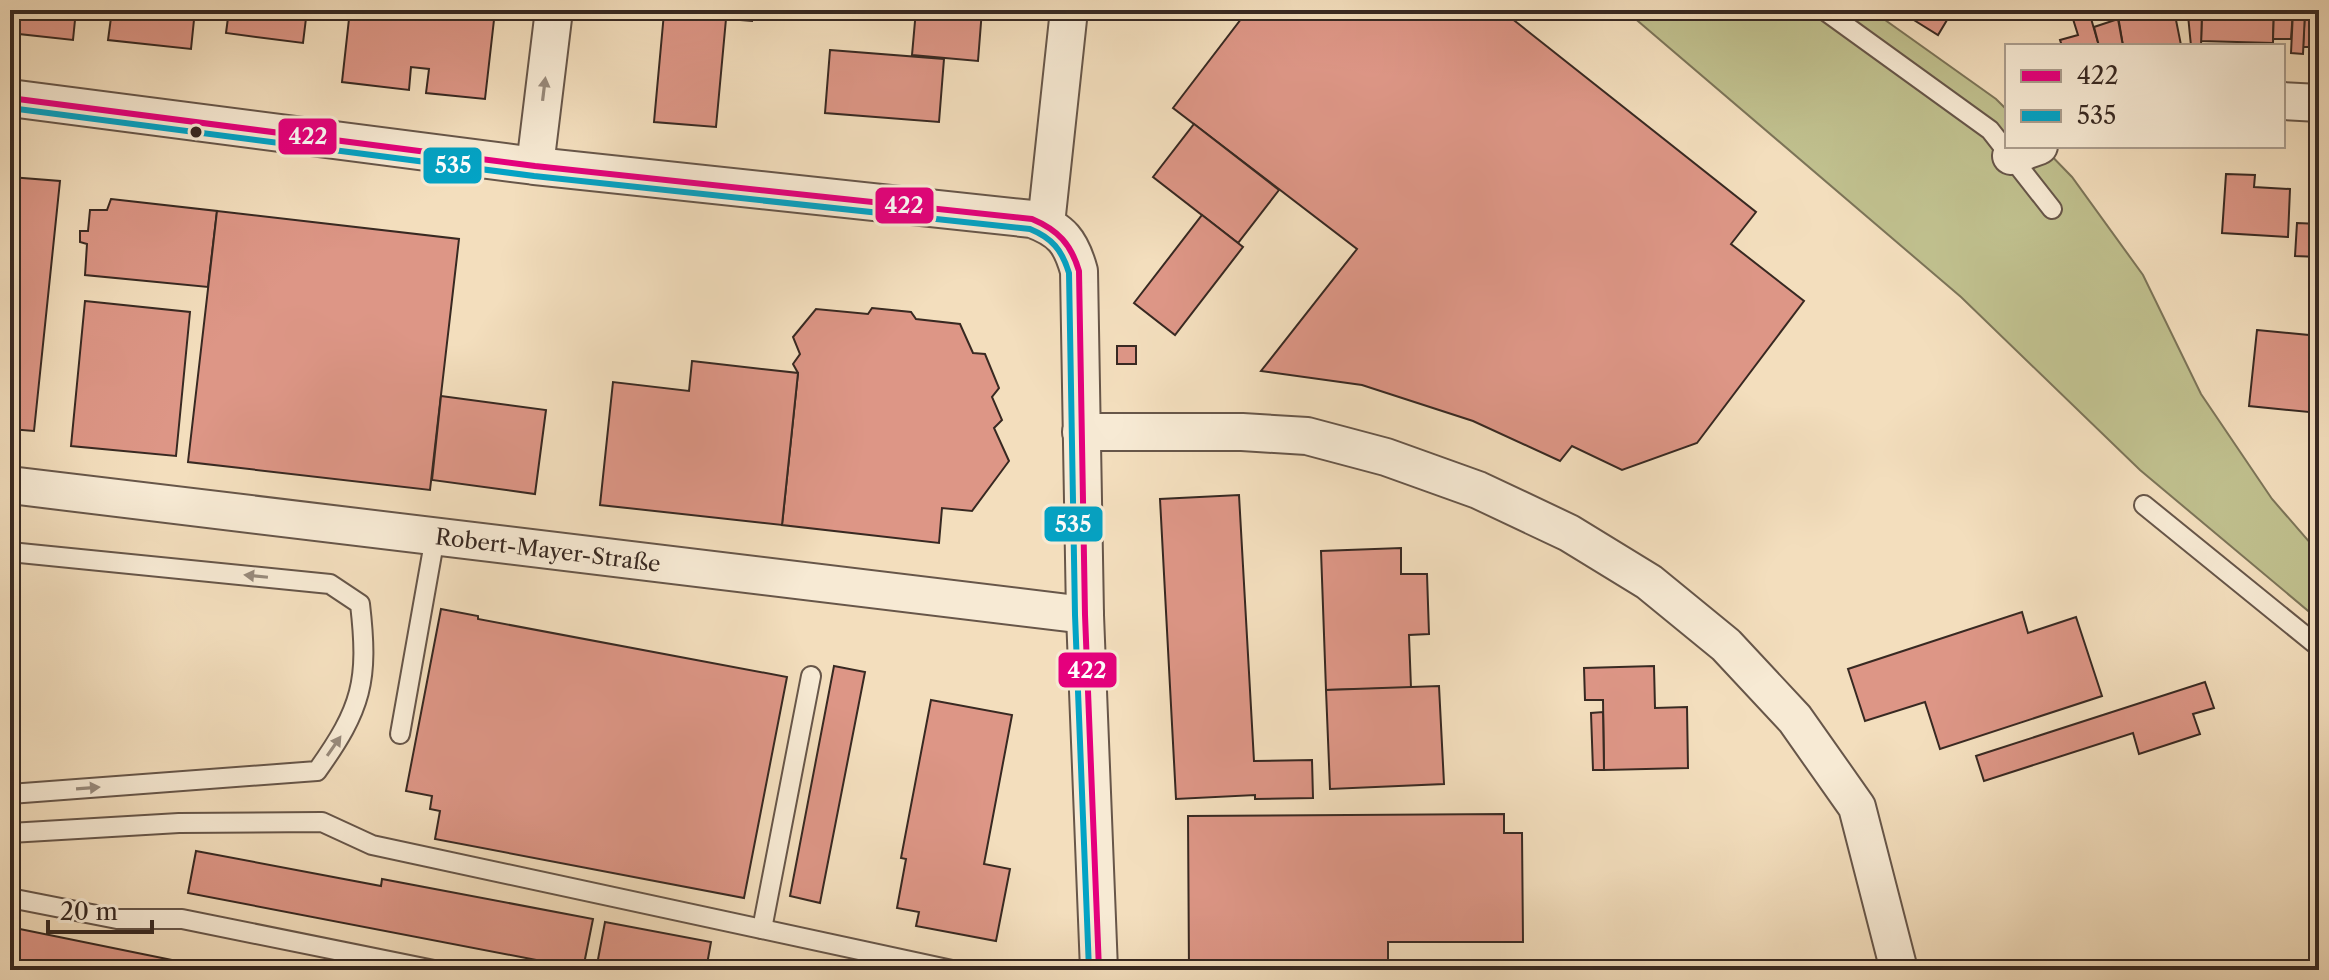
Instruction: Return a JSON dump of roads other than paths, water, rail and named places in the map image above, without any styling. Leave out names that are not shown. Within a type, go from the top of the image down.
[{"type":"street","points":[[535,166],[554,10]]},
{"type":"street","points":[[1046,224],[1069,10]]},
{"type":"street","points":[[10,98],[535,166],[1032,219],[1060,234],[1073,249],[1079,271],[1085,615],[1099,970]]},
{"type":"street","points":[[2285,101],[2319,103]]},
{"type":"street","points":[[1081,432],[1242,432],[1307,436],[1386,457],[1478,490],[1569,533],[1649,582],[1726,645],[1795,719],[1857,807],[1899,970]]},
{"type":"street","name":"Robert-Mayer-Straße","points":[[10,485],[1085,615]]},
{"type":"lane","points":[[1824,10],[2005,139]]},
{"type":"lane","points":[[2025,151],[2052,209]]},
{"type":"lane","points":[[2144,505],[2319,647]]},
{"type":"lane","points":[[400,734],[435,537]]},
{"type":"lane","points":[[10,552],[330,584],[360,604],[365,649],[359,697],[341,737],[317,771],[10,794]]},
{"type":"lane","points":[[762,929],[811,676]]},
{"type":"lane","points":[[10,833],[179,823],[322,822],[372,845],[952,970]]},
{"type":"lane","points":[[10,898],[117,919],[182,919],[434,970]]}]
